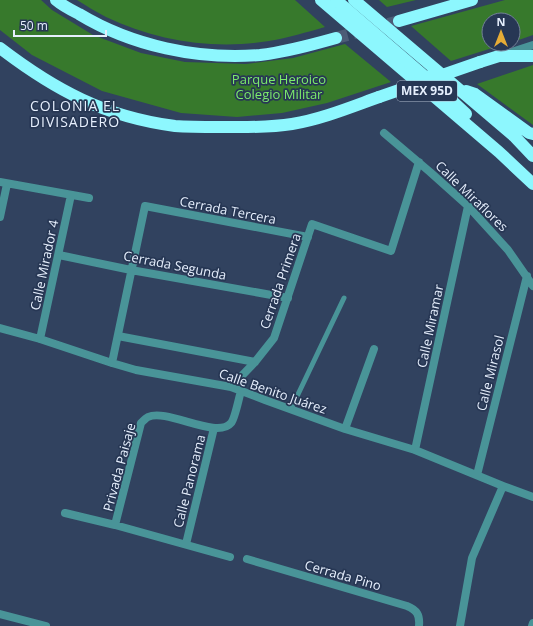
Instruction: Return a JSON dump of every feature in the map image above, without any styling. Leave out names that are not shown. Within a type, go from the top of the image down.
[{"type":"highway","points":[[56,0],[84,18],[107,29],[137,40],[195,53],[232,56],[260,54],[284,51],[336,38]]},
{"type":"highway","name":"MEX 95D","points":[[320,0],[499,152],[533,184]]},
{"type":"highway","points":[[336,0],[437,87],[533,178]]},
{"type":"highway","points":[[349,0],[518,145],[533,162]]},
{"type":"highway","name":"MEX 95D","points":[[354,0],[515,138],[533,156]]},
{"type":"highway","points":[[399,21],[472,0]]},
{"type":"highway","points":[[0,48],[47,82],[73,96],[106,110],[144,121],[176,126],[259,128],[293,124],[325,116],[499,56],[533,56]]},
{"type":"highway","points":[[459,91],[467,91],[475,94],[529,133],[533,134]]},
{"type":"street","points":[[499,56],[533,46]]},
{"type":"street","name":"Calle Miraflores","points":[[384,133],[468,206],[508,250],[533,286]]},
{"type":"street","name":"Cerrada Primera","points":[[231,386],[274,338],[312,224],[391,251],[419,162]]},
{"type":"street","points":[[0,217],[4,183],[89,198]]},
{"type":"street","name":"Calle Mirador 4","points":[[40,339],[71,196]]},
{"type":"street","name":"Cerrada Tercera","points":[[131,270],[145,206],[308,237]]},
{"type":"street","name":"Calle Miramar","points":[[415,450],[468,206]]},
{"type":"street","name":"Cerrada Segunda","points":[[59,255],[131,270],[288,298]]},
{"type":"street","points":[[112,363],[131,270]]},
{"type":"street","name":"Calle Mirasol","points":[[477,475],[526,276]]},
{"type":"street","name":"Calle Benito Juárez","points":[[0,328],[40,339],[136,370],[231,386],[241,391],[345,428],[415,450],[503,486],[533,496]]},
{"type":"street","points":[[118,336],[254,362]]},
{"type":"street","points":[[345,428],[374,349]]},
{"type":"street","name":"Calle Panorama","points":[[186,544],[214,428],[224,428],[232,423],[241,391]]},
{"type":"street","name":"Privada Paisaje","points":[[115,525],[141,423],[148,417],[159,416],[214,428]]},
{"type":"street","points":[[460,626],[472,558],[503,486]]},
{"type":"street","points":[[65,513],[115,525],[230,557]]},
{"type":"street","name":"Cerrada Pino","points":[[247,559],[407,606],[415,610],[420,618],[419,626]]},
{"type":"street","points":[[0,614],[46,626]]},
{"type":"lane","points":[[291,409],[344,298]]},
{"type":"green space","name":"Parque Heroico Colegio Militar","points":[[0,0],[41,0],[52,10],[93,35],[141,53],[185,62],[246,64],[293,58],[345,44],[391,82],[327,103],[282,113],[237,117],[181,113],[102,91],[32,55],[0,30]]},
{"type":"green space","points":[[77,0],[295,0],[325,27],[290,37],[248,44],[206,44],[165,38],[145,32],[106,17]]},
{"type":"green space","points":[[379,0],[416,0],[387,7]]},
{"type":"green space","points":[[505,0],[533,0],[533,35],[521,39],[521,12],[481,12],[481,52],[451,61],[411,26]]},
{"type":"green space","points":[[533,65],[533,125],[477,84]]},
{"type":"tunnel","points":[[336,38],[399,21]]},
{"type":"district","name":"COLONIA EL DIVISADERO","points":[[75,114]]}]
